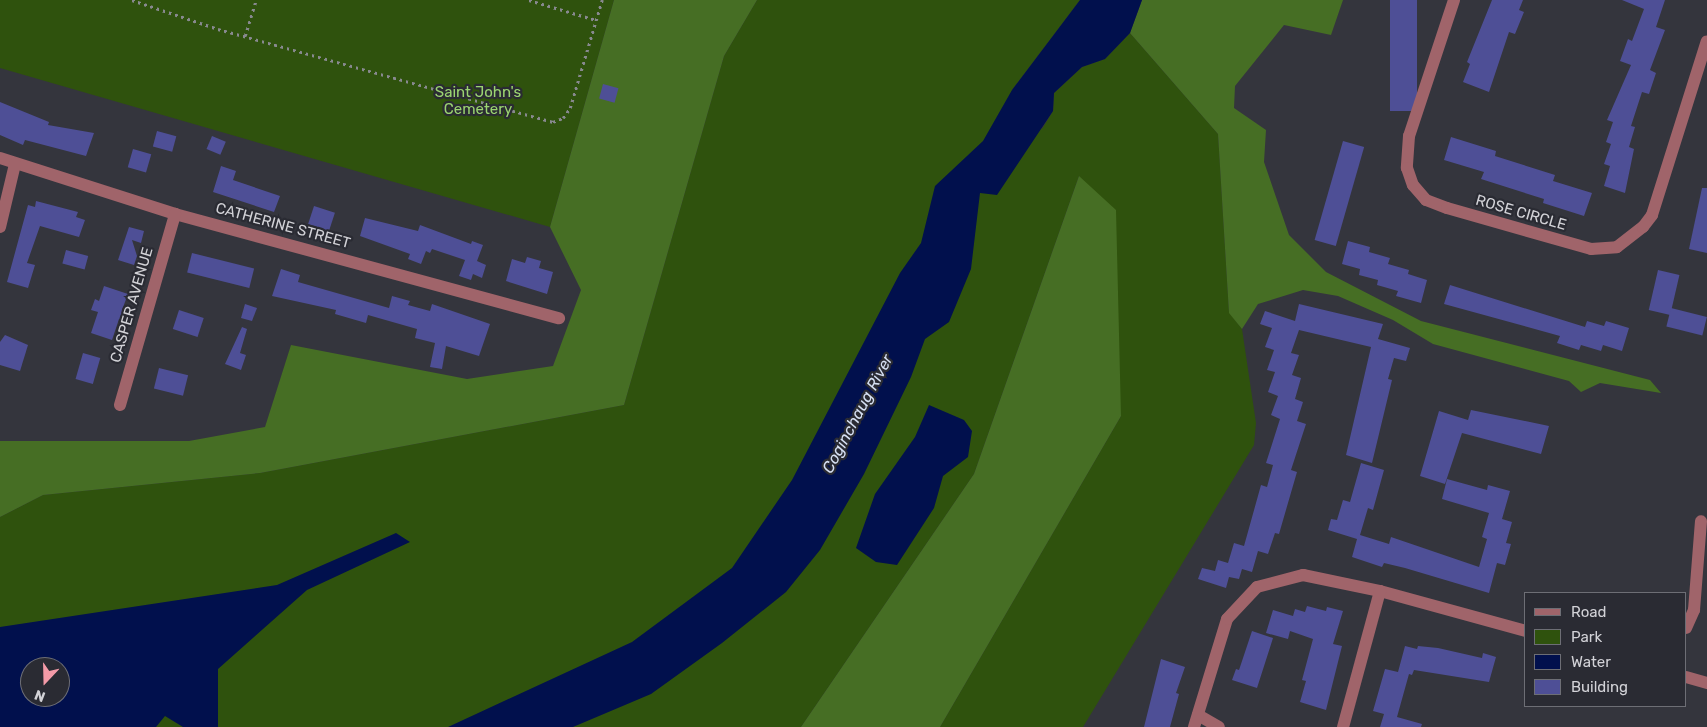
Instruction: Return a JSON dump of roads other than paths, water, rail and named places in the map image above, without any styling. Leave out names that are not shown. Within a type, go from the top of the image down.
[{"type":"street","name":"ROSE CIRCLE","points":[[1454,0],[1409,136],[1407,168],[1413,185],[1426,200],[1447,208],[1575,245],[1603,250],[1617,247],[1643,227],[1652,215],[1704,66],[1707,41]]},
{"type":"street","name":"CATHERINE STREET","points":[[0,158],[175,214],[559,318]]},
{"type":"street","points":[[0,227],[15,164]]},
{"type":"street","name":"CASPER AVENUE","points":[[120,405],[175,214]]},
{"type":"street","points":[[1687,626],[1694,610],[1701,521]]},
{"type":"street","points":[[1219,727],[1196,721],[1227,619],[1257,587],[1302,575],[1380,592],[1524,630]]},
{"type":"street","points":[[1343,727],[1380,592]]},
{"type":"street","points":[[1687,677],[1707,683]]},
{"type":"water","name":"Coginchaug River","points":[[1080,0],[1142,0],[1130,33],[1105,59],[1082,67],[1054,93],[1053,111],[997,195],[980,193],[971,269],[949,322],[925,339],[911,377],[864,474],[820,550],[786,592],[722,643],[651,694],[573,727],[448,727],[632,642],[732,568],[792,480],[900,273],[921,243],[935,186],[983,141],[1012,90]]},
{"type":"water","points":[[929,405],[964,420],[972,431],[968,457],[943,476],[934,508],[897,565],[876,562],[856,548],[875,494],[915,437]]},
{"type":"water","points":[[396,533],[410,542],[307,590],[218,669],[218,727],[183,727],[165,716],[156,727],[0,727],[0,627],[277,585]]},
{"type":"park label","name":"Saint John's Cemetery","points":[[478,100]]}]
